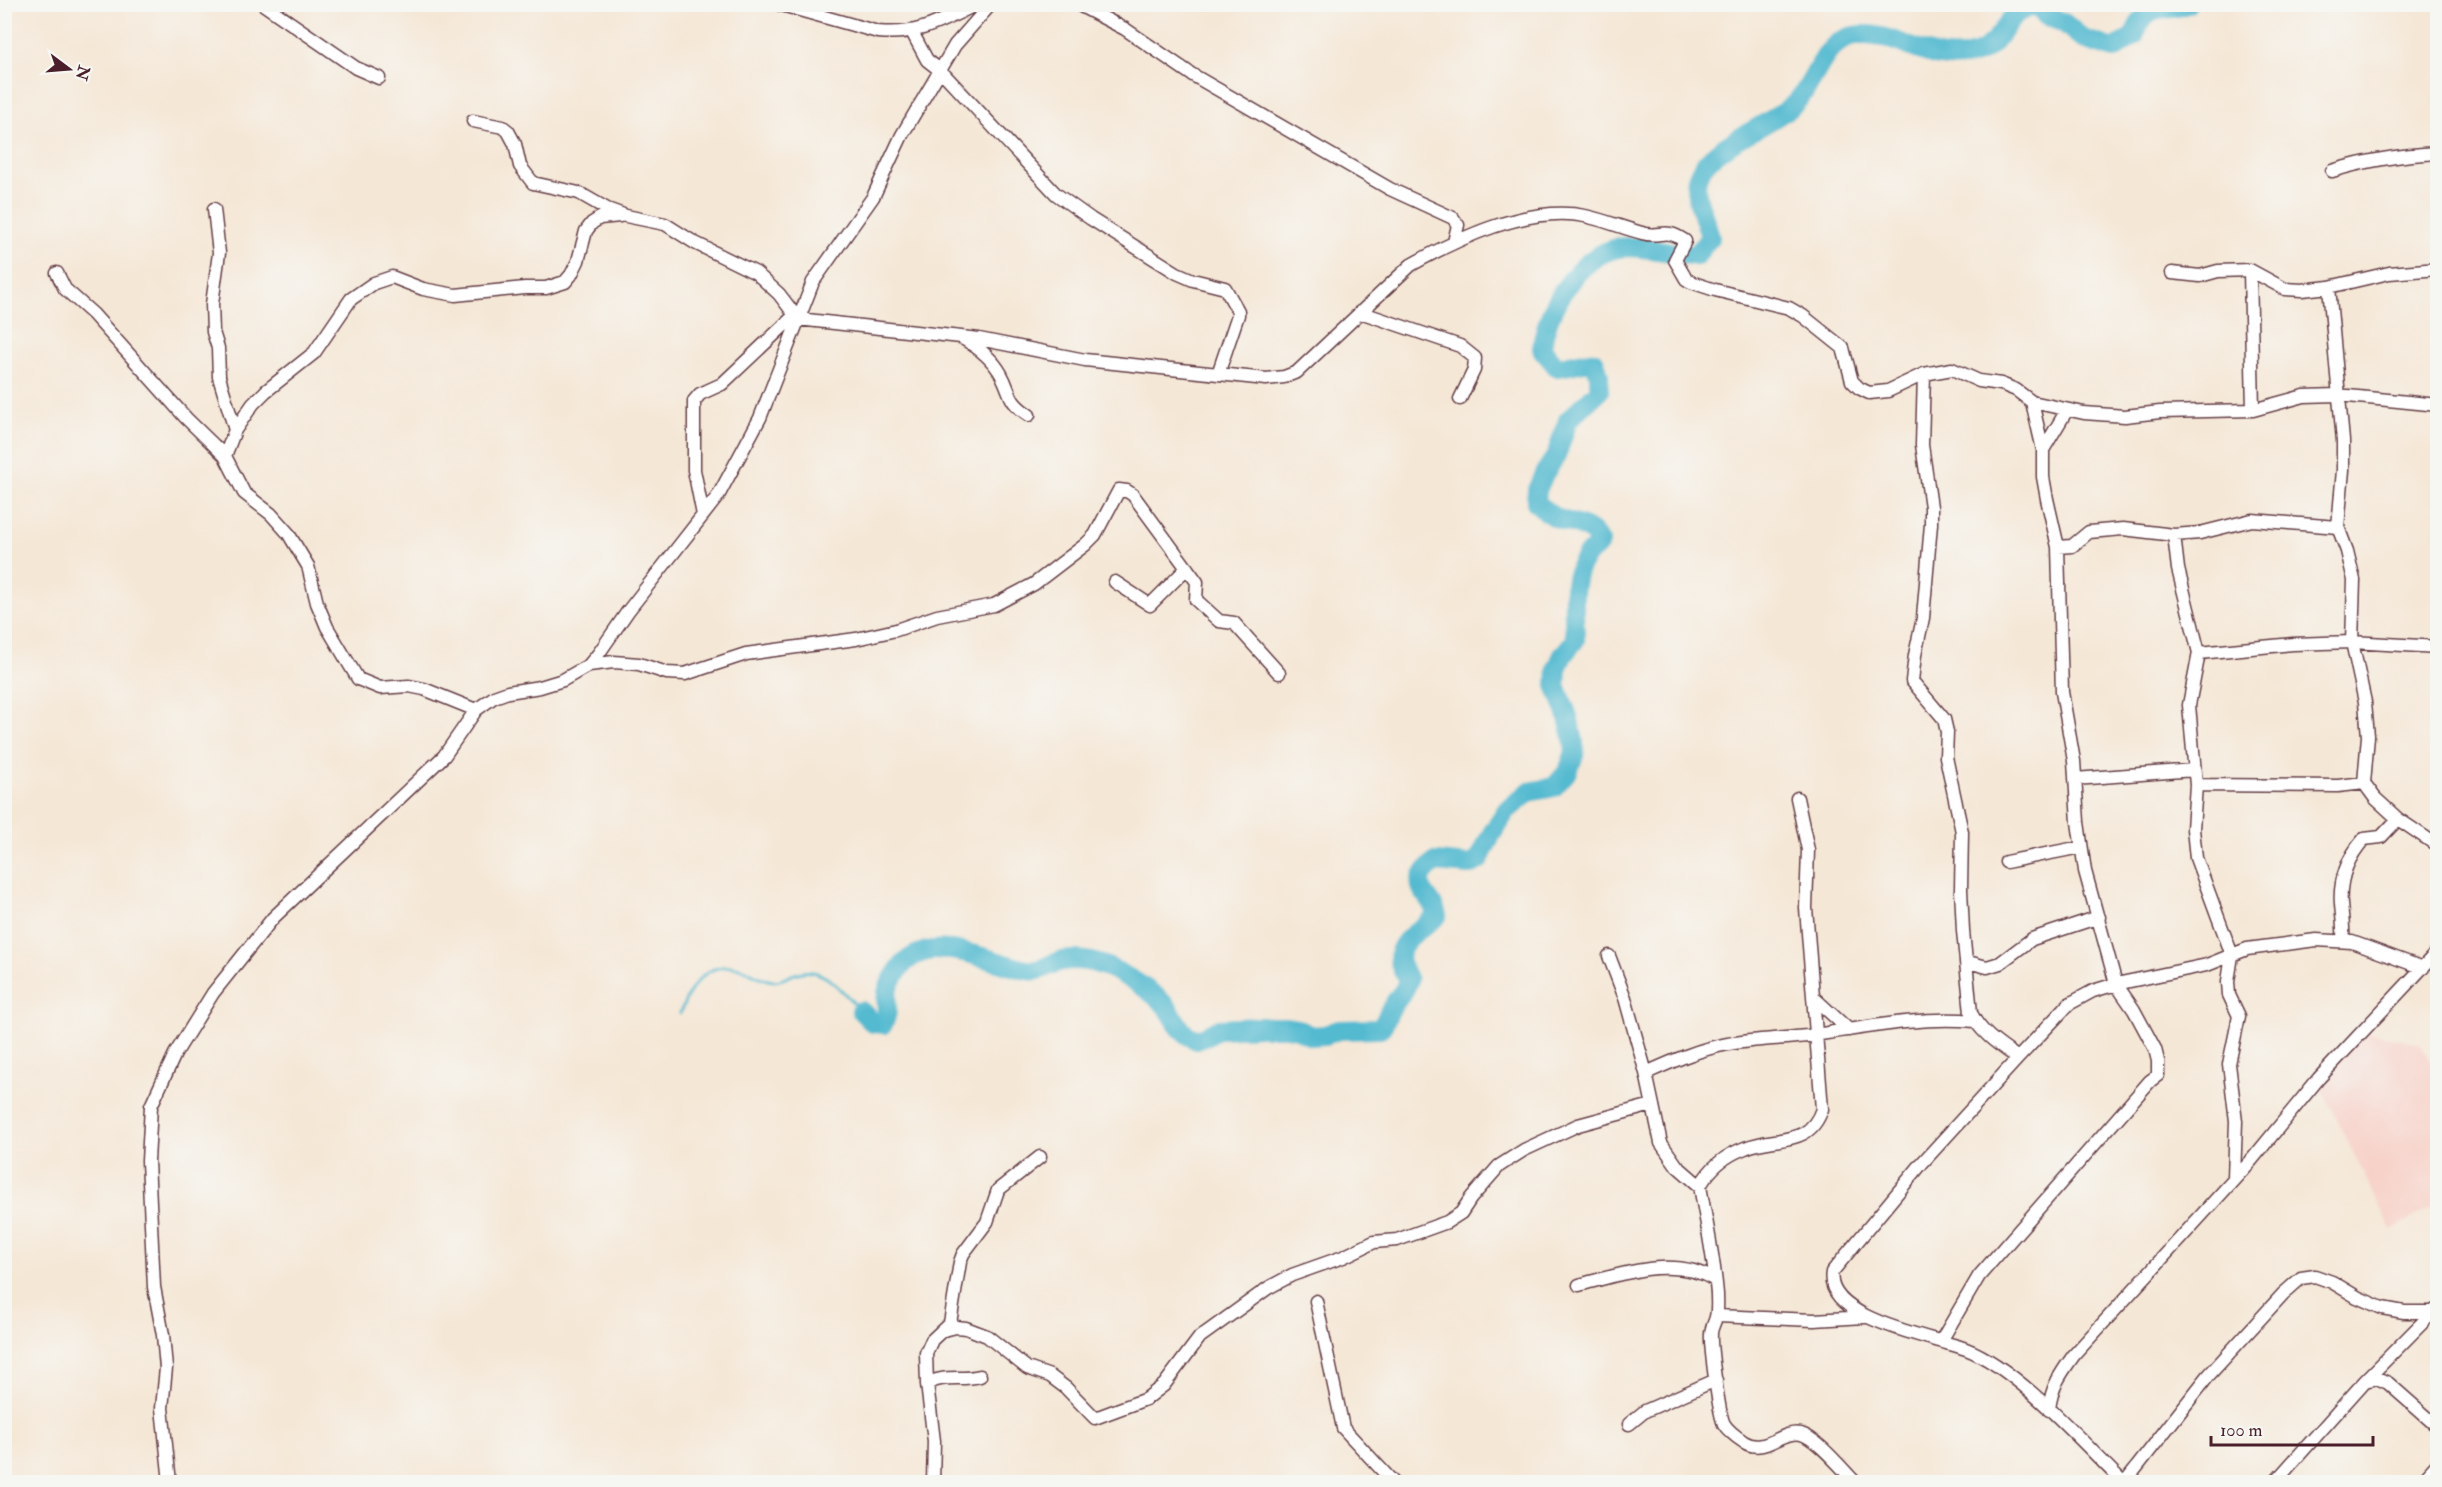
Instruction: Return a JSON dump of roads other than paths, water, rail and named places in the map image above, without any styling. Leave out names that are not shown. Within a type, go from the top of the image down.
[{"type":"street","points":[[263,4],[347,63],[379,78]]},
{"type":"street","points":[[778,4],[878,32],[912,32],[938,24],[977,4]]},
{"type":"street","points":[[589,665],[718,496],[760,418],[796,317],[813,282],[873,198],[902,135],[955,45],[992,4]]},
{"type":"street","points":[[1077,4],[1125,29],[1191,74],[1390,189],[1453,218],[1458,225],[1454,242]]},
{"type":"street","points":[[912,32],[927,60],[941,71],[1056,194],[1177,273],[1228,291],[1238,315],[1218,374]]},
{"type":"street","points":[[473,121],[503,127],[508,131],[515,144],[520,166],[533,183],[579,193],[624,216],[665,224],[695,243],[756,273],[779,294],[796,317],[1004,343],[1085,360],[1266,379],[1284,377],[1297,372],[1411,265],[1454,242],[1497,225],[1554,214],[1584,216],[1646,234],[1673,232],[1685,241],[1675,260],[1686,279],[1715,290],[1789,308],[1803,316],[1843,348],[1852,381],[1858,388],[1869,393],[1888,392],[1924,374],[1952,369],[1979,381],[2001,384],[2016,390],[2032,402],[2067,410],[2125,416],[2160,412],[2253,410],[2304,396],[2338,395],[2438,405]]},
{"type":"street","points":[[2332,171],[2364,161],[2438,153]]},
{"type":"street","points":[[214,209],[219,253],[212,304],[213,332],[218,348],[219,377],[235,430]]},
{"type":"street","points":[[225,456],[235,430],[245,414],[266,390],[314,353],[351,299],[374,283],[392,277],[423,289],[455,295],[546,288],[565,282],[571,275],[578,261],[586,231],[592,223],[600,218],[624,216]]},
{"type":"street","points":[[2172,273],[2200,276],[2218,271],[2250,270],[2285,289],[2330,287],[2390,273],[2438,269]]},
{"type":"street","points":[[2250,270],[2253,410]]},
{"type":"street","points":[[57,273],[65,289],[93,314],[186,418],[225,456],[244,493],[276,519],[308,566],[317,603],[327,627],[357,679],[380,688],[409,686],[424,689],[476,710]]},
{"type":"street","points":[[2330,287],[2343,441],[2338,527],[2354,580],[2352,642],[2366,719],[2367,754],[2364,783],[2375,798],[2398,819],[2438,846]]},
{"type":"street","points":[[1360,312],[1460,346],[1473,354],[1476,358],[1474,370],[1460,399]]},
{"type":"street","points":[[704,515],[694,470],[694,401],[700,394],[722,384],[796,317]]},
{"type":"street","points":[[962,338],[982,350],[991,359],[1006,384],[1012,402],[1029,415]]},
{"type":"street","points":[[1924,374],[1922,446],[1931,507],[1923,618],[1911,675],[1915,687],[1944,719],[1947,732],[1946,757],[1962,832],[1961,889],[1963,931],[1968,962],[1969,1002],[1975,1021],[1990,1037],[2018,1058]]},
{"type":"street","points":[[1941,1341],[1979,1276],[2066,1174],[2098,1142],[2157,1075],[2158,1061],[2155,1049],[2134,1010],[2116,984],[2085,871],[2075,779],[2062,692],[2058,547],[2043,477],[2043,450],[2032,402]]},
{"type":"street","points":[[2043,450],[2067,410]]},
{"type":"street","points":[[170,1482],[162,1408],[166,1368],[163,1335],[154,1287],[148,1161],[151,1106],[175,1054],[213,993],[273,918],[444,756],[476,710],[494,697],[562,680],[589,665],[614,662],[639,664],[667,673],[685,674],[746,654],[856,639],[896,630],[938,616],[994,605],[1034,584],[1085,545],[1095,535],[1119,490],[1133,495],[1187,568],[1198,584],[1196,600],[1219,621],[1234,623],[1280,673]]},
{"type":"street","points":[[2058,547],[2072,546],[2090,532],[2123,529],[2174,535],[2200,533],[2252,520],[2338,527]]},
{"type":"street","points":[[2174,535],[2180,577],[2199,653],[2189,705],[2196,785],[2193,829],[2196,858],[2232,955],[2228,988],[2239,1016],[2229,1064],[2236,1121],[2234,1178]]},
{"type":"street","points":[[1115,582],[1150,605],[1187,568]]},
{"type":"street","points":[[2199,653],[2293,644],[2352,642],[2438,647]]},
{"type":"street","points":[[2075,779],[2194,770]]},
{"type":"street","points":[[2196,785],[2338,786],[2364,783]]},
{"type":"street","points":[[1700,1186],[1713,1168],[1747,1147],[1806,1132],[1818,1123],[1822,1109],[1806,908],[1808,850],[1797,798]]},
{"type":"street","points":[[2343,941],[2341,896],[2344,871],[2364,839],[2381,837],[2398,819]]},
{"type":"street","points":[[2006,862],[2081,847]]},
{"type":"street","points":[[1968,962],[1987,967],[2000,963],[2032,939],[2099,917]]},
{"type":"street","points":[[2423,968],[2352,942],[2316,940],[2247,949],[2207,965],[2093,991],[2069,1004],[1923,1162],[1832,1272],[1830,1281],[1833,1288],[1852,1309],[1866,1317],[1886,1326],[1941,1341],[1989,1361],[2049,1410],[2124,1482],[2209,1375],[2283,1294],[2301,1278],[2315,1276],[2332,1281],[2356,1297],[2382,1308],[2404,1312],[2435,1309]]},
{"type":"street","points":[[2049,1410],[2050,1394],[2055,1382],[2074,1355],[2234,1178],[2319,1078],[2438,951]]},
{"type":"street","points":[[1609,956],[1625,998],[1664,1150],[1677,1166],[1700,1186],[1715,1280],[1716,1316],[1711,1332],[1724,1424],[1746,1444],[1759,1447],[1800,1434],[1815,1444],[1855,1482]]},
{"type":"street","points":[[1813,997],[1849,1030]]},
{"type":"street","points":[[1646,1073],[1696,1052],[1726,1044],[1816,1035],[1919,1019],[1975,1021]]},
{"type":"street","points":[[944,1330],[956,1327],[966,1328],[987,1336],[1027,1368],[1050,1376],[1066,1388],[1095,1418],[1146,1399],[1164,1385],[1200,1337],[1268,1288],[1292,1275],[1343,1257],[1374,1242],[1398,1240],[1447,1222],[1461,1213],[1499,1166],[1524,1149],[1578,1125],[1652,1105]]},
{"type":"street","points":[[933,1482],[934,1441],[927,1384],[927,1349],[932,1340],[950,1323],[957,1274],[963,1254],[987,1222],[998,1190],[1040,1156]]},
{"type":"street","points":[[1579,1285],[1643,1271],[1677,1267],[1701,1271],[1715,1280]]},
{"type":"street","points":[[1316,1301],[1343,1428],[1393,1482]]},
{"type":"street","points":[[2275,1482],[2365,1381],[2435,1309]]},
{"type":"street","points":[[1716,1316],[1814,1320],[1866,1317]]},
{"type":"street","points":[[927,1384],[942,1378],[969,1379],[980,1376]]},
{"type":"street","points":[[2365,1381],[2377,1378],[2388,1383],[2438,1427]]},
{"type":"street","points":[[1629,1424],[1645,1411],[1716,1380]]},
{"type":"street","points":[[2421,1482],[2438,1463]]},
{"type":"waterway","points":[[861,1011],[873,1023],[883,1024],[887,1012],[888,989],[902,965],[922,952],[951,950],[1032,971],[1057,962],[1071,960],[1087,961],[1104,966],[1151,992],[1169,1009],[1185,1033],[1197,1040],[1220,1029],[1286,1027],[1298,1029],[1311,1036],[1325,1035],[1339,1030],[1380,1029],[1408,981],[1400,963],[1401,948],[1411,936],[1437,916],[1422,889],[1421,878],[1435,862],[1470,865],[1479,860],[1506,811],[1529,792],[1554,787],[1568,771],[1575,752],[1567,714],[1556,685],[1557,668],[1563,655],[1575,640],[1574,596],[1577,574],[1587,555],[1600,542],[1592,532],[1553,516],[1536,502],[1537,490],[1556,456],[1568,420],[1599,391],[1599,375],[1595,362],[1557,367],[1542,349],[1549,318],[1566,287],[1589,262],[1603,253],[1618,248],[1646,248],[1696,256],[1710,237],[1696,190],[1698,176],[1704,165],[1727,146],[1795,103],[1830,50],[1839,42],[1851,37],[1866,35],[1893,40],[1946,57],[1976,54],[1990,46],[2017,13],[2034,5],[2046,16],[2064,23],[2083,39],[2114,49],[2134,36],[2148,13],[2187,4]]},
{"type":"waterway","points":[[680,1013],[694,985],[701,978],[717,968],[727,967],[743,969],[773,981],[808,971],[817,973],[833,983],[861,1011]]}]
